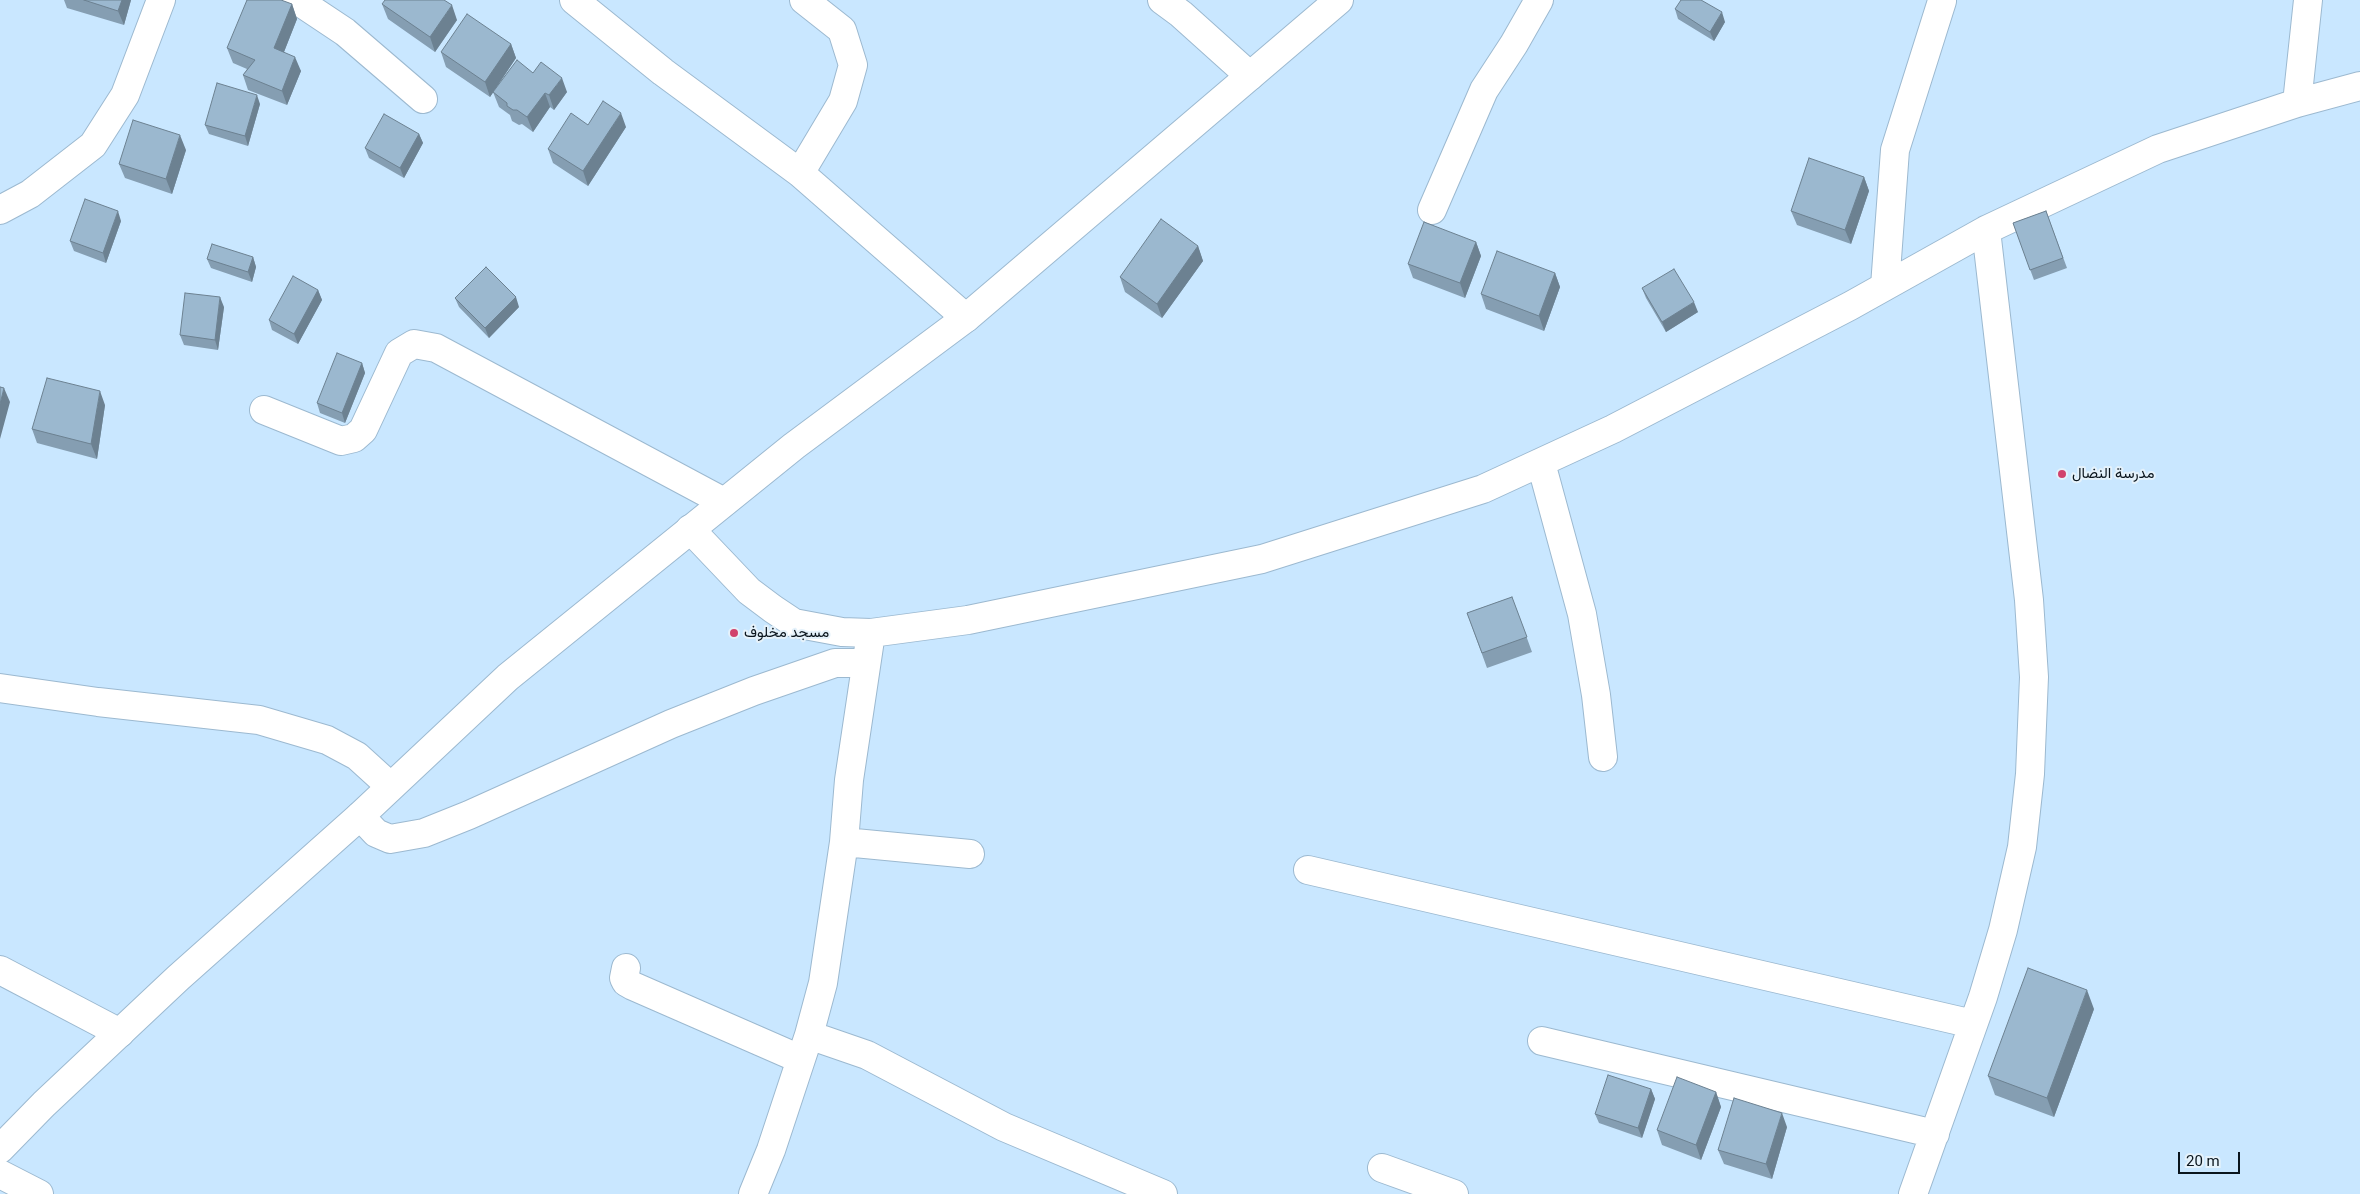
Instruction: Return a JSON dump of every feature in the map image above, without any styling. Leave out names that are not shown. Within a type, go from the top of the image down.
[{"type":"main road","points":[[0,210],[30,194],[94,145],[125,95],[161,0]]},
{"type":"main road","points":[[297,0],[345,32],[422,99]]},
{"type":"main road","points":[[574,0],[663,72],[800,173],[966,318]]},
{"type":"main road","points":[[800,173],[842,101],[853,65],[842,30],[804,0]]},
{"type":"main road","points":[[1162,0],[1181,14],[1250,76]]},
{"type":"main road","points":[[0,1149],[44,1104],[277,887],[360,816],[508,677],[794,446],[966,318],[1339,0]]},
{"type":"main road","points":[[1432,210],[1484,90],[1514,44],[1539,0]]},
{"type":"main road","points":[[2296,102],[2308,0]]},
{"type":"main road","points":[[1885,286],[1895,150],[1942,1]]},
{"type":"main road","points":[[690,529],[749,591],[794,623],[842,632],[871,633],[968,620],[1262,559],[1474,492],[1614,428],[1885,286],[1986,230],[2158,149],[2296,102],[2360,86]]},
{"type":"main road","points":[[1912,1194],[1936,1134],[2003,930],[2022,847],[2034,722],[2034,677],[2029,600],[1986,230]]},
{"type":"main road","points":[[264,410],[340,441],[354,438],[363,430],[399,353],[414,344],[436,348],[724,502]]},
{"type":"main road","points":[[1541,463],[1582,614],[1596,695],[1603,757]]},
{"type":"main road","points":[[753,1194],[805,1047],[823,983],[844,842],[849,780],[871,633]]},
{"type":"main road","points":[[360,816],[376,833],[390,839],[424,833],[672,724],[770,685],[835,662],[866,663]]},
{"type":"main road","points":[[0,688],[98,702],[259,720],[327,740],[357,756],[390,786]]},
{"type":"main road","points":[[844,842],[970,854]]},
{"type":"main road","points":[[1308,870],[1973,1024]]},
{"type":"main road","points":[[626,968],[624,978],[626,982],[634,986],[805,1047],[867,1055],[1004,1127],[1163,1194]]},
{"type":"main road","points":[[0,970],[120,1033]]},
{"type":"main road","points":[[1542,1041],[1936,1134]]},
{"type":"main road","points":[[1382,1168],[1454,1194]]},
{"type":"main road","points":[[0,1174],[39,1194]]},
{"type":"building","points":[[84,0],[122,0],[118,11]]},
{"type":"building","points":[[247,0],[281,0],[292,4],[274,48],[295,57],[282,91],[243,75],[255,60],[227,48]]},
{"type":"building","points":[[385,0],[444,0],[452,5],[430,37],[382,4]]},
{"type":"building","points":[[1681,0],[1701,0],[1722,12],[1710,32],[1675,9]]},
{"type":"building","points":[[467,14],[511,44],[485,82],[441,52]]},
{"type":"building","points":[[517,60],[533,73],[541,62],[562,78],[549,95],[545,93],[527,117],[507,106],[507,103],[493,92]]},
{"type":"building","points":[[217,83],[257,95],[245,136],[205,125]]},
{"type":"building","points":[[603,101],[621,113],[583,171],[548,149],[571,113],[588,125]]},
{"type":"building","points":[[384,114],[419,134],[400,168],[365,148]]},
{"type":"building","points":[[133,120],[180,135],[166,179],[119,164]]},
{"type":"building","points":[[1809,158],[1864,177],[1845,230],[1791,211]]},
{"type":"building","points":[[85,199],[118,211],[103,253],[70,241]]},
{"type":"building","points":[[2046,211],[2063,258],[2030,270],[2013,223]]},
{"type":"building","points":[[1161,219],[1198,246],[1157,304],[1120,277]]},
{"type":"building","points":[[1424,222],[1476,242],[1460,283],[1408,264]]},
{"type":"building","points":[[212,244],[253,257],[248,272],[207,259]]},
{"type":"building","points":[[1497,251],[1555,273],[1539,316],[1481,294]]},
{"type":"building","points":[[486,267],[516,297],[485,328],[455,298]]},
{"type":"building","points":[[1674,269],[1694,302],[1662,322],[1642,288]]},
{"type":"building","points":[[293,276],[318,290],[294,334],[269,320]]},
{"type":"building","points":[[185,293],[220,297],[215,340],[180,335]]},
{"type":"building","points":[[337,353],[362,363],[342,413],[317,403]]},
{"type":"building","points":[[47,378],[100,391],[91,444],[32,429]]},
{"type":"building","points":[[0,387],[4,388],[0,404]]},
{"type":"building","points":[[1512,597],[1527,637],[1482,653],[1467,613]]},
{"type":"building","points":[[2028,968],[2087,990],[2047,1098],[1988,1076]]},
{"type":"building","points":[[1608,1075],[1651,1089],[1638,1128],[1595,1114]]},
{"type":"building","points":[[1677,1077],[1716,1092],[1696,1145],[1657,1130]]},
{"type":"building","points":[[1734,1098],[1782,1113],[1766,1164],[1718,1150]]},
{"type":"place","name":"مدرسة النضال","points":[[2062,474]]},
{"type":"place","name":"مسجد مخلوف","points":[[734,633]]}]
